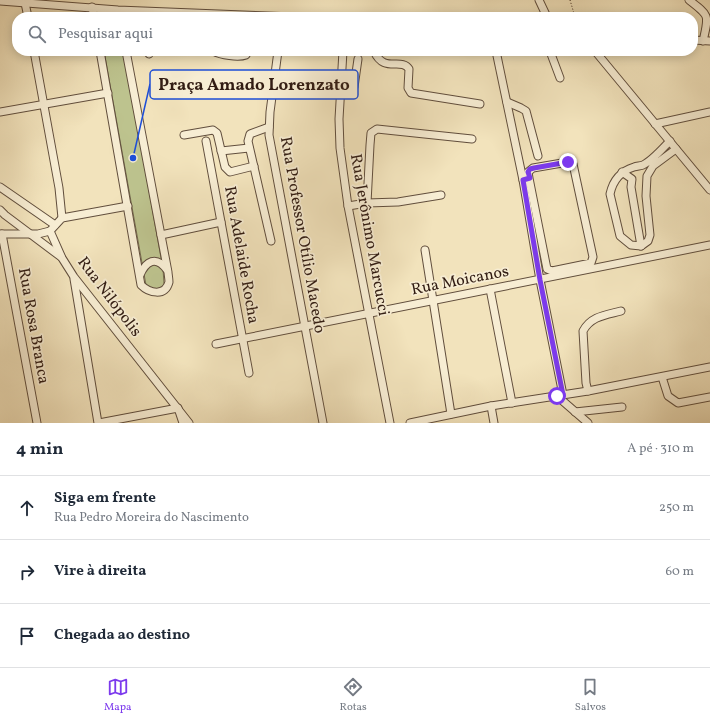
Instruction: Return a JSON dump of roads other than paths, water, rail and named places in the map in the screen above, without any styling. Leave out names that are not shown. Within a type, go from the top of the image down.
[{"type":"street","points":[[101,8],[102,0]]},
{"type":"street","points":[[539,0],[545,12]]},
{"type":"street","points":[[689,0],[707,14],[707,41]]},
{"type":"street","points":[[0,1],[92,7],[115,12]]},
{"type":"street","points":[[25,3],[27,12]]},
{"type":"street","points":[[92,7],[93,12]]},
{"type":"street","points":[[35,56],[59,188],[62,218]]},
{"type":"street","points":[[101,56],[140,276],[142,284],[147,290],[157,292],[164,289],[169,282],[168,272],[127,56]]},
{"type":"street","name":"Rua Professor Otílio Macedo","points":[[277,56],[270,112],[269,135],[304,326],[324,423]]},
{"type":"street","name":"Rua Jerônimo Marcucci","points":[[343,56],[339,119],[340,148],[348,206],[390,423]]},
{"type":"street","points":[[377,56],[381,62],[405,65],[408,67],[408,88],[411,93],[480,104]]},
{"type":"street","points":[[497,56],[507,102],[526,179],[547,269],[552,271],[591,263],[593,257],[574,164],[568,162],[530,169],[526,179],[540,280],[560,395],[575,412],[588,423]]},
{"type":"street","points":[[553,56],[560,78]]},
{"type":"street","points":[[599,56],[710,190]]},
{"type":"street","points":[[341,89],[351,89],[354,87],[358,59]]},
{"type":"street","points":[[0,112],[108,93]]},
{"type":"street","points":[[507,102],[526,111],[538,156]]},
{"type":"street","points":[[655,124],[710,112]]},
{"type":"street","points":[[270,127],[250,134],[248,141],[271,240]]},
{"type":"street","points":[[367,203],[371,133],[374,130],[377,129],[472,139]]},
{"type":"street","points":[[184,135],[213,130],[217,133],[225,167],[230,172],[254,166]]},
{"type":"street","name":"Rua Adelaide Rocha","points":[[206,141],[242,338],[250,373]]},
{"type":"street","points":[[641,246],[631,188],[632,178],[670,141]]},
{"type":"street","points":[[222,152],[249,148]]},
{"type":"street","points":[[653,166],[644,165],[622,172],[614,181],[610,194],[620,236],[631,245],[641,246],[648,241],[650,235],[646,196],[647,176],[653,166],[676,149]]},
{"type":"street","points":[[622,172],[632,178]]},
{"type":"street","points":[[0,187],[55,225]]},
{"type":"street","points":[[348,206],[367,203],[398,202],[441,195]]},
{"type":"street","points":[[1,234],[38,234],[50,231],[62,218],[128,206]]},
{"type":"street","points":[[0,210],[29,234],[62,258]]},
{"type":"street","points":[[161,235],[221,222]]},
{"type":"street","name":"Rua Nilópolis","points":[[50,231],[62,258],[74,277],[190,423]]},
{"type":"street","name":"Rua Rosa Branca","points":[[1,234],[37,423]]},
{"type":"street","name":"Rua Moicanos","points":[[216,344],[710,245]]},
{"type":"street","points":[[425,250],[451,414]]},
{"type":"street","points":[[140,276],[148,262],[155,261],[163,265],[168,272]]},
{"type":"street","points":[[74,277],[98,423],[178,408],[183,423]]},
{"type":"street","points":[[490,289],[512,402]]},
{"type":"street","points":[[588,391],[586,383],[583,330],[586,324],[593,319],[620,311]]},
{"type":"street","points":[[410,423],[443,420],[451,414],[491,406],[588,391],[710,367]]},
{"type":"street","points":[[662,377],[668,396],[678,403],[710,397]]},
{"type":"street","points":[[491,406],[494,423]]},
{"type":"street","points":[[575,412],[622,407]]},
{"type":"place","name":"Praça Amado Lorenzato","points":[[133,158]]}]
